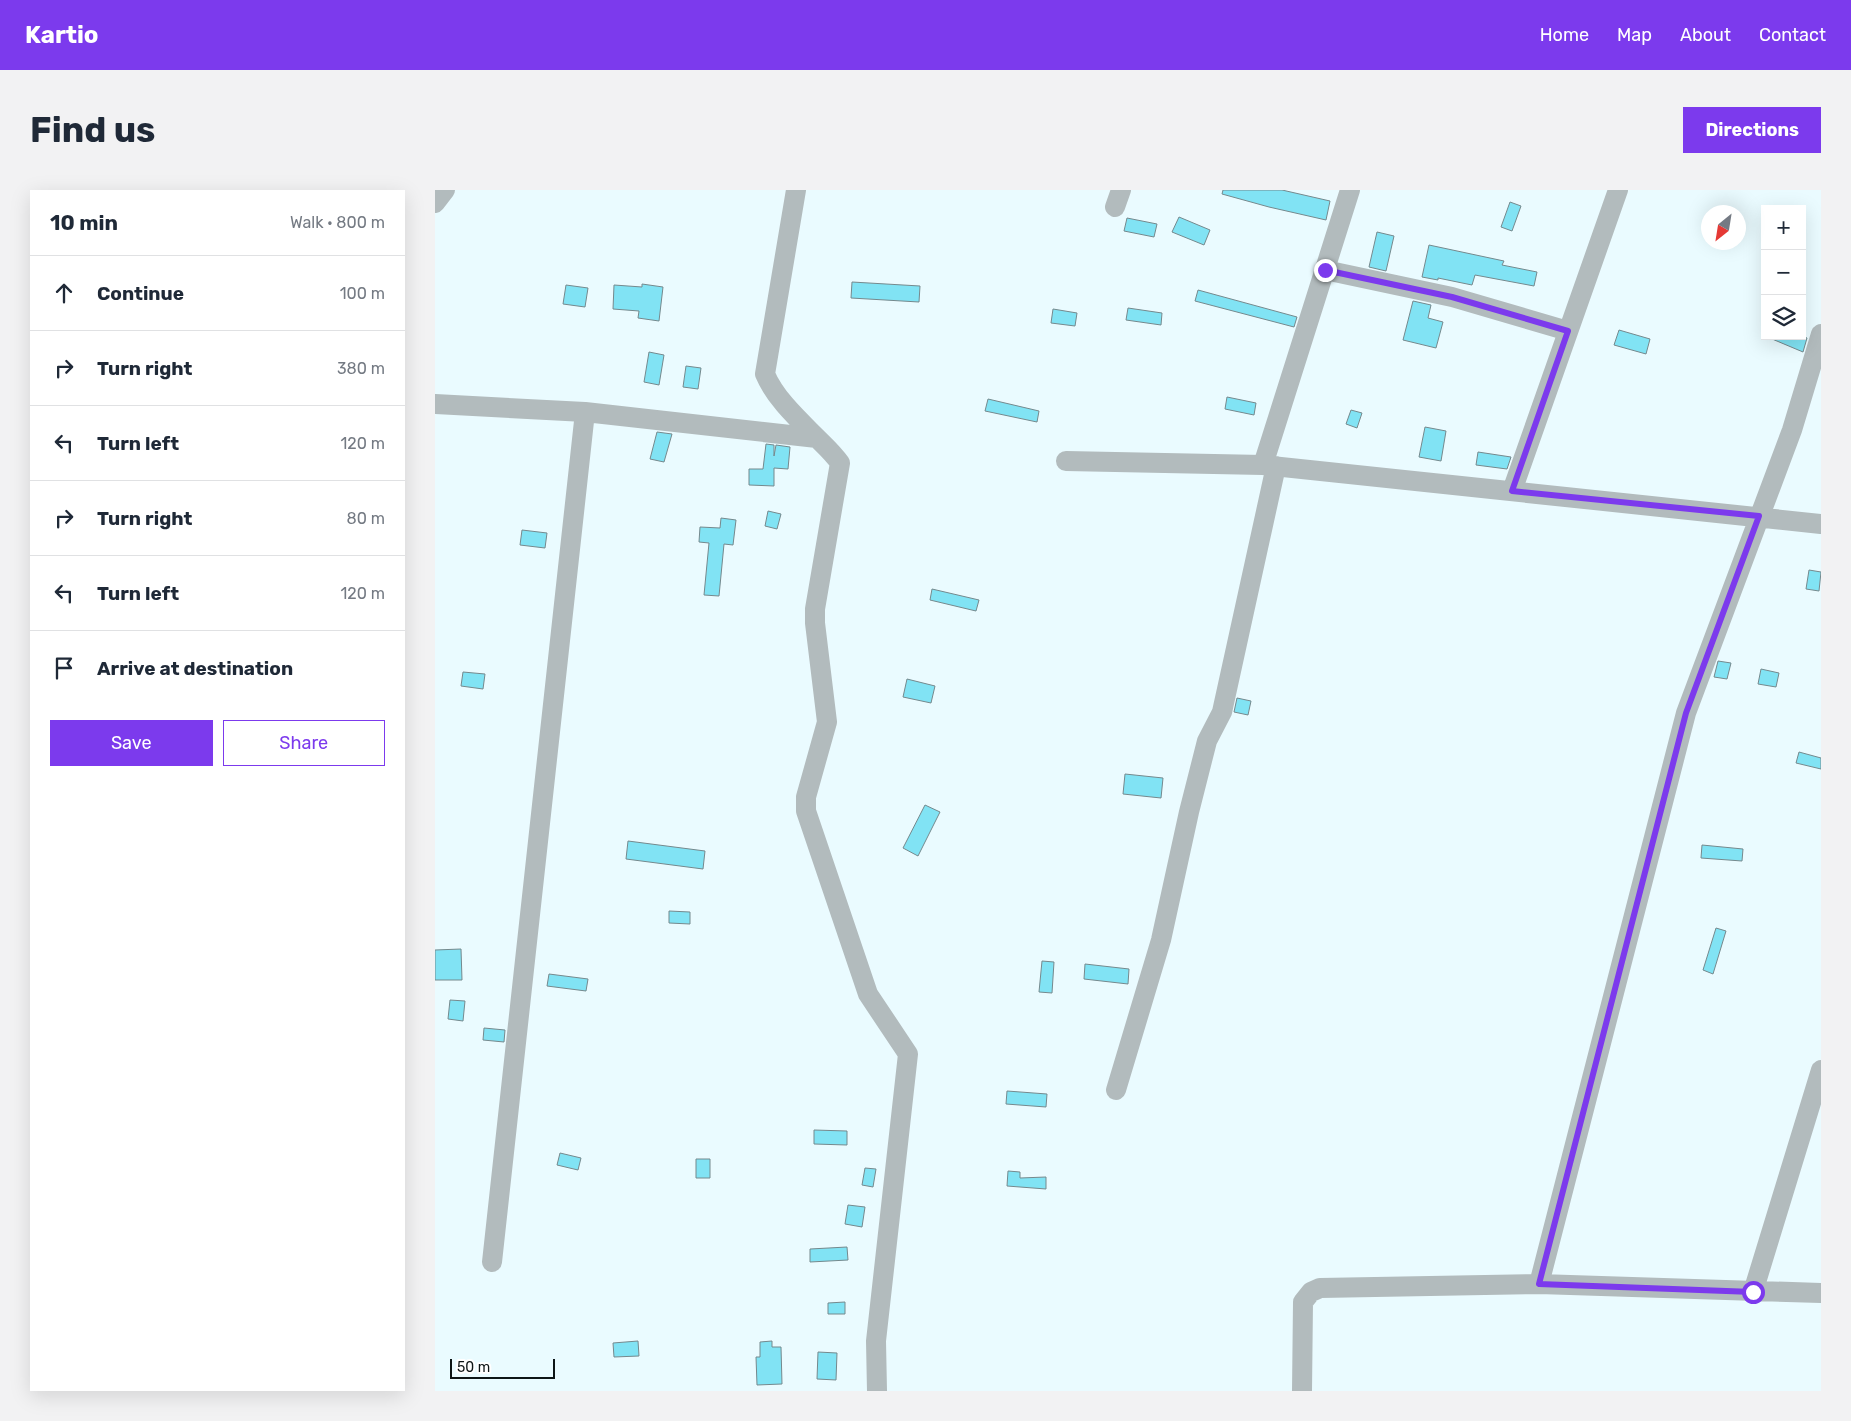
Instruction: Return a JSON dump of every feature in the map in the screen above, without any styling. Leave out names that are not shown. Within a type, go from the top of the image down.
[{"type":"street","points":[[435,203],[445,190]]},
{"type":"street","points":[[796,190],[765,374],[769,384],[778,396],[834,454],[840,463],[815,610],[827,722],[805,804],[868,994],[908,1054],[876,1340],[877,1391]]},
{"type":"street","points":[[1116,1090],[1161,940],[1189,812],[1207,741],[1222,712],[1269,466],[1350,190]]},
{"type":"street","points":[[1512,491],[1618,190]]},
{"type":"street","points":[[1325,270],[1452,297],[1568,331]]},
{"type":"street","points":[[1539,1284],[1686,713],[1792,430],[1821,334]]},
{"type":"street","points":[[435,404],[585,412],[817,438]]},
{"type":"street","points":[[492,1262],[585,412]]},
{"type":"street","points":[[1066,460],[1269,466],[1821,524]]},
{"type":"street","points":[[1753,1292],[1821,1070]]},
{"type":"street","points":[[1302,1391],[1303,1302],[1311,1292],[1321,1288],[1539,1284],[1821,1293]]},
{"type":"building","points":[[1223,190],[1282,190],[1330,201],[1326,220],[1222,194]]},
{"type":"building","points":[[1510,202],[1521,206],[1512,231],[1501,227]]},
{"type":"building","points":[[1179,217],[1210,230],[1204,245],[1172,232]]},
{"type":"building","points":[[1127,218],[1157,224],[1154,237],[1124,231]]},
{"type":"building","points":[[1377,232],[1394,236],[1386,271],[1369,267]]},
{"type":"building","points":[[1429,245],[1504,261],[1502,265],[1537,272],[1534,286],[1475,275],[1472,285],[1438,278],[1438,280],[1422,277]]},
{"type":"building","points":[[852,282],[920,286],[919,302],[851,298]]},
{"type":"building","points":[[642,284],[663,287],[659,321],[638,318],[639,311],[613,309],[614,285],[642,287]]},
{"type":"building","points":[[566,285],[588,288],[585,307],[563,304]]},
{"type":"building","points":[[1198,290],[1297,317],[1294,327],[1195,301]]},
{"type":"building","points":[[1413,301],[1431,305],[1428,318],[1443,322],[1436,348],[1403,340]]},
{"type":"building","points":[[1128,308],[1162,313],[1161,325],[1126,320]]},
{"type":"building","points":[[1053,309],[1077,313],[1075,326],[1051,323]]},
{"type":"building","points":[[1619,330],[1650,339],[1646,354],[1614,345]]},
{"type":"building","points":[[1807,338],[1803,352],[1774,340],[1806,340]]},
{"type":"building","points":[[649,352],[664,355],[659,385],[644,382]]},
{"type":"building","points":[[686,366],[701,368],[698,389],[683,387]]},
{"type":"building","points":[[1227,397],[1256,403],[1254,415],[1225,409]]},
{"type":"building","points":[[988,399],[1039,411],[1037,422],[985,411]]},
{"type":"building","points":[[1351,410],[1362,413],[1357,428],[1346,424]]},
{"type":"building","points":[[1425,427],[1446,431],[1441,461],[1419,457]]},
{"type":"building","points":[[657,432],[672,434],[664,462],[650,459]]},
{"type":"building","points":[[766,444],[774,445],[774,456],[776,445],[790,447],[788,469],[774,468],[774,486],[749,485],[749,469],[763,469]]},
{"type":"building","points":[[1478,452],[1511,457],[1507,469],[1476,465]]},
{"type":"building","points":[[768,511],[781,514],[777,529],[765,526]]},
{"type":"building","points":[[721,518],[736,520],[733,545],[724,544],[719,596],[704,595],[709,543],[699,542],[700,527],[720,528]]},
{"type":"building","points":[[522,530],[547,533],[545,548],[520,545]]},
{"type":"building","points":[[1809,570],[1821,572],[1819,591],[1806,589]]},
{"type":"building","points":[[932,589],[979,600],[976,611],[930,600]]},
{"type":"building","points":[[1718,661],[1731,663],[1727,679],[1714,677]]},
{"type":"building","points":[[1761,669],[1779,673],[1776,687],[1758,684]]},
{"type":"building","points":[[463,672],[485,674],[483,689],[461,686]]},
{"type":"building","points":[[907,679],[935,686],[931,703],[903,697]]},
{"type":"building","points":[[1237,698],[1251,701],[1248,715],[1234,712]]},
{"type":"building","points":[[1799,752],[1821,758],[1821,769],[1796,763]]},
{"type":"building","points":[[1125,774],[1163,778],[1161,798],[1123,794]]},
{"type":"building","points":[[925,805],[940,812],[918,856],[903,848]]},
{"type":"building","points":[[628,841],[705,851],[703,869],[626,859]]},
{"type":"building","points":[[1702,845],[1743,849],[1742,861],[1701,858]]},
{"type":"building","points":[[669,911],[690,912],[690,924],[669,923]]},
{"type":"building","points":[[1716,928],[1726,931],[1713,974],[1703,970]]},
{"type":"building","points":[[461,949],[462,980],[435,980],[435,950]]},
{"type":"building","points":[[1042,961],[1054,962],[1052,993],[1039,992]]},
{"type":"building","points":[[1085,964],[1129,969],[1128,984],[1084,979]]},
{"type":"building","points":[[549,974],[588,979],[586,991],[547,986]]},
{"type":"building","points":[[450,1000],[465,1001],[463,1021],[448,1019]]},
{"type":"building","points":[[484,1028],[505,1030],[504,1042],[483,1040]]},
{"type":"building","points":[[1007,1091],[1047,1094],[1046,1107],[1006,1104]]},
{"type":"building","points":[[814,1130],[847,1131],[847,1145],[814,1144]]},
{"type":"building","points":[[560,1153],[581,1158],[578,1170],[557,1165]]},
{"type":"building","points":[[696,1159],[710,1159],[710,1178],[696,1178]]},
{"type":"building","points":[[865,1168],[876,1169],[873,1187],[862,1185]]},
{"type":"building","points":[[1008,1171],[1020,1172],[1020,1178],[1046,1177],[1046,1189],[1007,1186]]},
{"type":"building","points":[[848,1205],[865,1207],[862,1227],[845,1224]]},
{"type":"building","points":[[847,1247],[848,1260],[810,1262],[810,1249]]},
{"type":"building","points":[[845,1302],[845,1314],[828,1314],[828,1303]]},
{"type":"building","points":[[638,1341],[639,1356],[614,1357],[613,1343]]},
{"type":"building","points":[[772,1341],[772,1347],[781,1347],[782,1384],[757,1385],[756,1357],[760,1357],[760,1342]]},
{"type":"building","points":[[818,1352],[837,1353],[836,1380],[817,1379]]},
{"type":"route","points":[[1325,270],[1452,297],[1568,331],[1512,491],[1759,516],[1686,713],[1539,1284],[1753,1292]]}]
